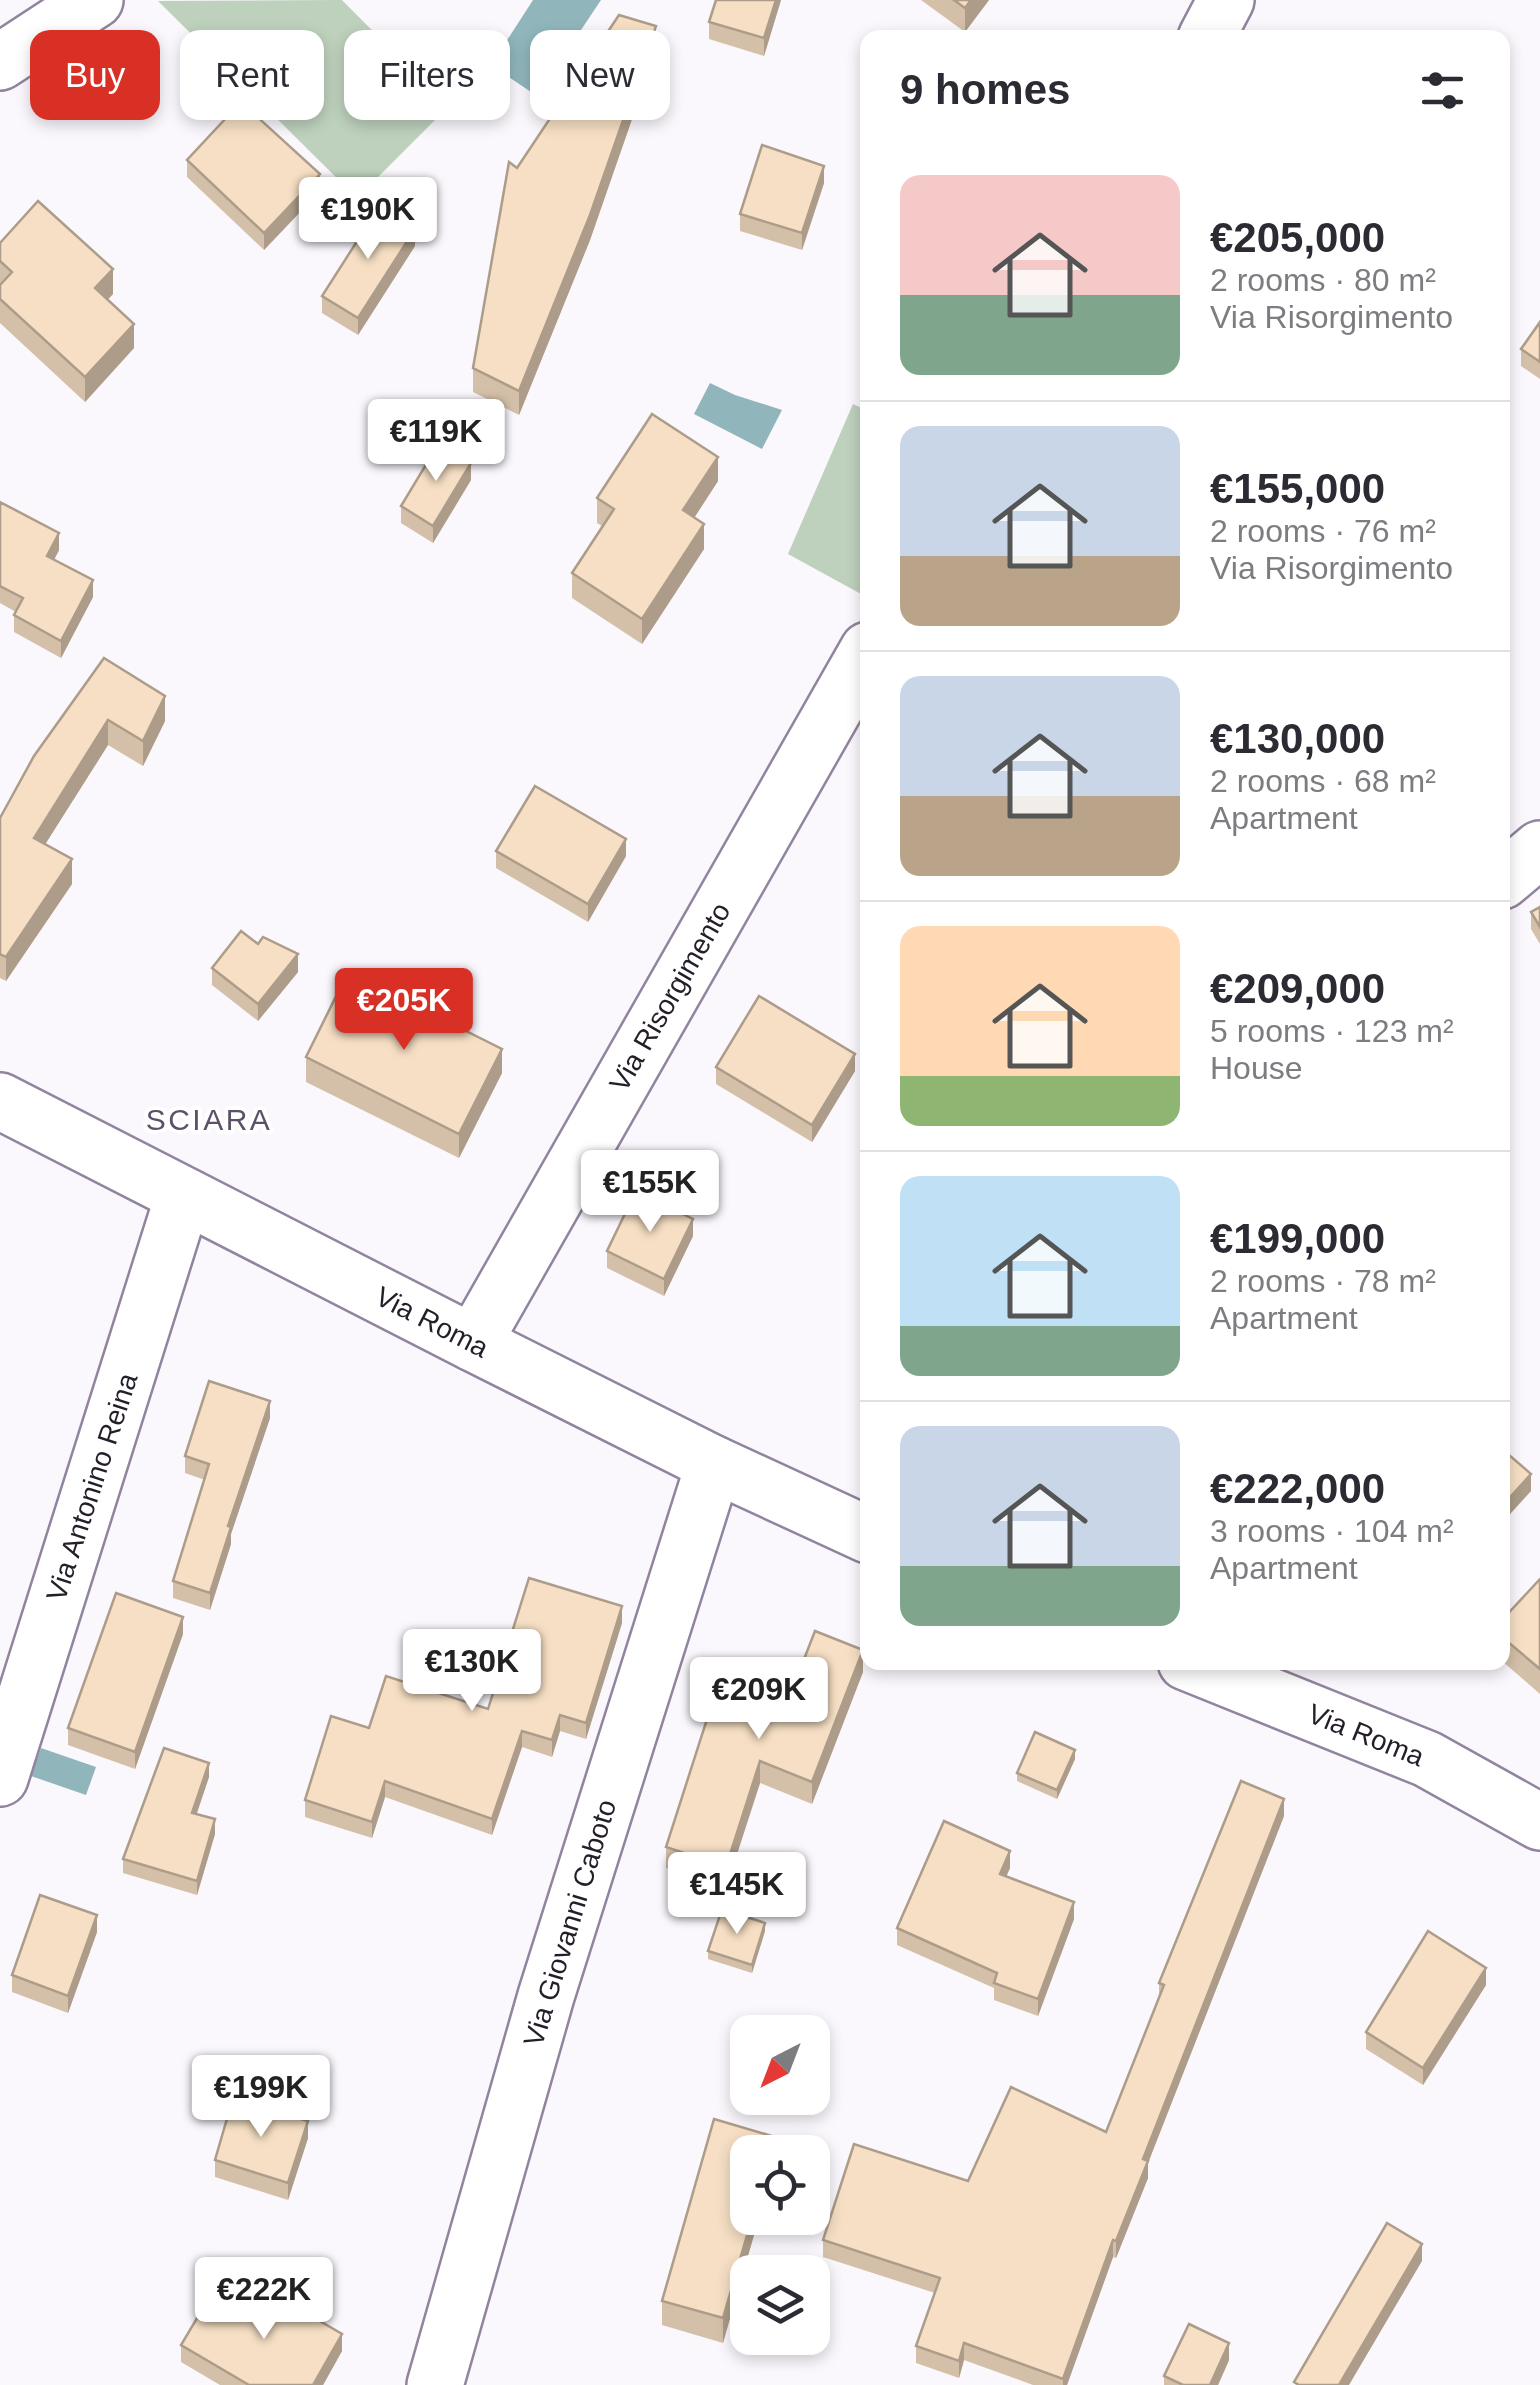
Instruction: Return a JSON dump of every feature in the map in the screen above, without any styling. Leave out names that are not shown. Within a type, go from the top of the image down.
[{"type":"street","points":[[0,62],[95,0]]},
{"type":"street","points":[[1210,30],[1226,0]]},
{"type":"street","name":"Via Risorgimento","points":[[473,1343],[860,664]]},
{"type":"street","points":[[1510,874],[1540,849]]},
{"type":"street","name":"Via Roma","points":[[0,1101],[714,1464],[860,1527]]},
{"type":"street","name":"Via Antonino Reina","points":[[0,1778],[184,1197]]},
{"type":"street","name":"Via Giovanni Caboto","points":[[435,2385],[546,1996],[714,1464]]},
{"type":"street","name":"Via Roma","points":[[1206,1670],[1427,1759],[1540,1822]]},
{"type":"green space","points":[[342,0],[372,30],[344,30],[344,120],[435,120],[357,198],[278,120],[324,120],[324,30],[187,30],[158,1]]},
{"type":"green space","points":[[853,404],[860,407],[860,593],[788,554]]},
{"type":"water","points":[[533,0],[601,0],[581,30],[530,30],[530,91],[510,78],[510,36]]},
{"type":"water","points":[[710,383],[782,410],[762,449],[694,414]]},
{"type":"water","points":[[41,1748],[96,1767],[86,1795],[31,1776]]},
{"type":"building","points":[[716,0],[776,0],[764,38],[709,22]]},
{"type":"building","points":[[954,0],[971,0],[965,8]]},
{"type":"building","points":[[619,15],[656,26],[655,30],[609,30]]},
{"type":"building","points":[[224,120],[261,120],[320,174],[264,233],[187,160]]},
{"type":"building","points":[[549,120],[623,120],[590,215],[519,391],[473,368],[509,162],[517,168]]},
{"type":"building","points":[[762,145],[824,166],[802,233],[740,214]]},
{"type":"building","points":[[38,201],[113,269],[95,288],[134,324],[85,377],[0,299],[0,285],[12,272],[0,261],[0,243]]},
{"type":"building","points":[[379,207],[415,229],[358,318],[322,296]]},
{"type":"building","points":[[1540,322],[1540,362],[1521,349]]},
{"type":"building","points":[[652,414],[718,457],[683,510],[704,524],[642,619],[572,573],[614,509],[597,498]]},
{"type":"building","points":[[439,443],[471,463],[433,526],[401,506]]},
{"type":"building","points":[[0,502],[59,533],[47,556],[93,580],[61,641],[14,615],[23,598],[0,586]]},
{"type":"building","points":[[104,658],[165,696],[143,741],[108,720],[34,838],[72,859],[6,957],[0,954],[0,818],[34,756]]},
{"type":"building","points":[[535,786],[626,839],[588,904],[496,851]]},
{"type":"building","points":[[1540,907],[1540,927],[1531,912]]},
{"type":"building","points":[[241,931],[258,944],[263,937],[298,954],[258,1004],[212,968]]},
{"type":"building","points":[[348,972],[502,1049],[459,1134],[306,1057]]},
{"type":"building","points":[[759,996],[855,1054],[812,1125],[716,1067]]},
{"type":"building","points":[[636,1191],[693,1219],[664,1279],[607,1251]]},
{"type":"building","points":[[209,1381],[270,1401],[210,1593],[173,1581],[209,1464],[185,1456]]},
{"type":"building","points":[[1510,1456],[1531,1474],[1510,1497]]},
{"type":"building","points":[[529,1578],[622,1606],[586,1723],[560,1715],[552,1740],[522,1731],[492,1819],[385,1781],[372,1822],[305,1800],[331,1716],[369,1728],[386,1676],[488,1709]]},
{"type":"building","points":[[1540,1579],[1540,1669],[1510,1644],[1510,1611]]},
{"type":"building","points":[[116,1593],[183,1617],[135,1752],[68,1728]]},
{"type":"building","points":[[815,1631],[860,1649],[860,1658],[812,1782],[760,1761],[726,1867],[666,1847],[725,1663],[794,1685]]},
{"type":"building","points":[[1035,1732],[1075,1750],[1057,1790],[1017,1773]]},
{"type":"building","points":[[164,1748],[209,1763],[192,1813],[215,1819],[197,1881],[123,1859]]},
{"type":"building","points":[[1241,1781],[1284,1799],[1143,2159],[1148,2161],[1116,2241],[1113,2240],[1063,2379],[964,2343],[959,2361],[916,2346],[940,2278],[823,2240],[825,2235],[830,2235],[830,2218],[854,2144],[968,2181],[1011,2087],[1106,2132],[1164,1985],[1159,1983]]},
{"type":"building","points":[[944,1821],[1010,1851],[1000,1874],[1074,1902],[1038,1999],[994,1983],[997,1973],[897,1928]]},
{"type":"building","points":[[40,1895],[97,1915],[68,1996],[12,1975]]},
{"type":"building","points":[[722,1909],[765,1923],[752,1965],[708,1951]]},
{"type":"building","points":[[1428,1931],[1486,1968],[1423,2068],[1366,2032]]},
{"type":"building","points":[[233,2098],[308,2121],[288,2183],[215,2160]]},
{"type":"building","points":[[714,2119],[768,2135],[730,2135],[730,2235],[747,2235],[741,2255],[730,2255],[730,2294],[723,2318],[662,2301]]},
{"type":"building","points":[[1387,2223],[1422,2244],[1339,2385],[1299,2385],[1294,2382]]},
{"type":"building","points":[[265,2289],[342,2334],[313,2385],[249,2385],[181,2345],[209,2298],[247,2320]]},
{"type":"building","points":[[1189,2324],[1229,2343],[1210,2385],[1183,2385],[1164,2376]]},
{"type":"district","name":"SCIARA","points":[[209,1119]]}]
